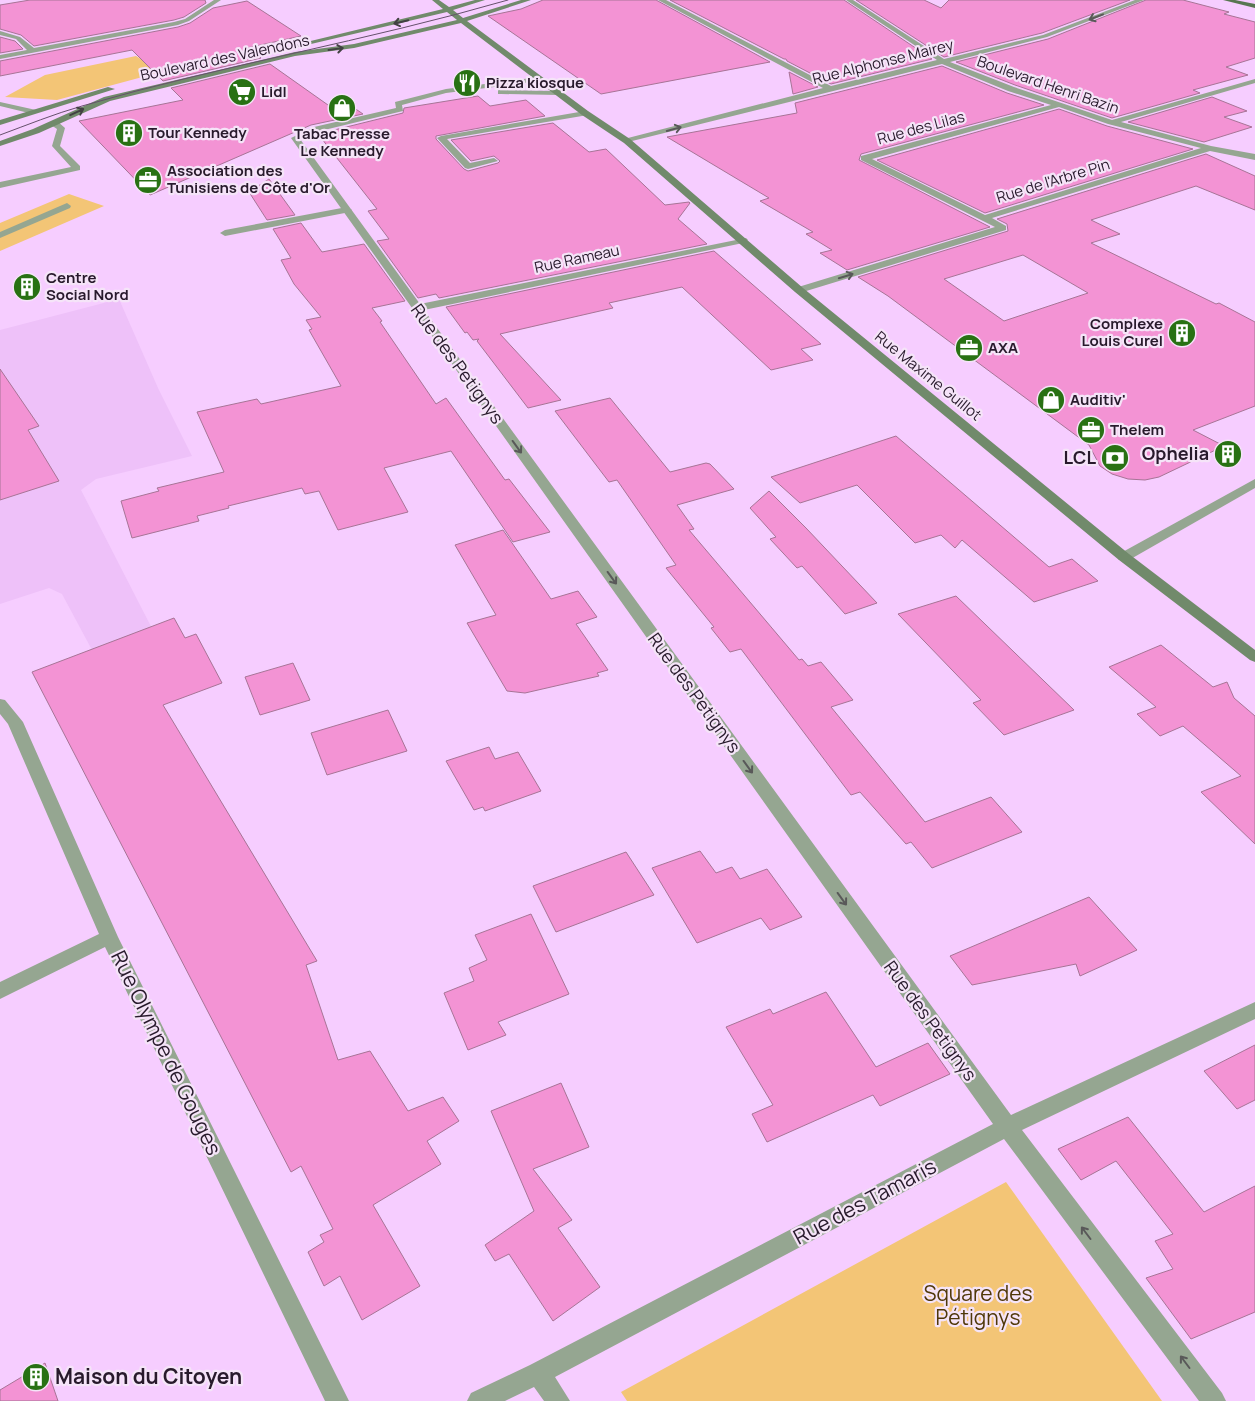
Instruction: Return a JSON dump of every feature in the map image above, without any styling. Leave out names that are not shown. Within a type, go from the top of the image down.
[{"type":"main road","points":[[1226,0],[1255,6]]},
{"type":"street","points":[[0,57],[176,24],[187,20],[218,0]]},
{"type":"street","name":"Rue Maxime Guillot","points":[[435,0],[585,114],[627,141],[799,290],[1124,557],[1255,657]]},
{"type":"street","name":"Boulevard des Valendons","points":[[247,57],[448,10],[482,0]]},
{"type":"street","name":"Boulevard des Valendons","points":[[0,144],[54,123],[107,99],[295,54],[354,46],[463,21],[528,0]]},
{"type":"street","points":[[661,0],[700,22],[830,88]]},
{"type":"street","name":"Boulevard Henri Bazin","points":[[849,0],[944,62],[1011,89],[1111,122],[1210,148],[1255,157]]},
{"type":"street","name":"Rue Alphonse Mairey","points":[[627,141],[830,88],[944,62],[1045,36],[1141,0]]},
{"type":"street","points":[[0,33],[18,38],[33,51]]},
{"type":"street","name":"Rue des Petignys","points":[[540,79],[446,91],[398,104],[400,109],[317,129],[295,138],[1007,1127],[1214,1401]]},
{"type":"street","points":[[1111,122],[1255,81]]},
{"type":"street","name":"Boulevard des Valendons","points":[[0,123],[118,87]]},
{"type":"street","name":"Rue des Petignys","points":[[478,87],[496,92],[558,93]]},
{"type":"street","points":[[0,104],[33,112]]},
{"type":"street","name":"Rue des Lilas","points":[[984,218],[864,158],[1058,105]]},
{"type":"street","points":[[494,161],[468,166],[441,138],[585,114]]},
{"type":"street","points":[[0,185],[77,168],[56,146],[60,128],[54,123]]},
{"type":"street","name":"Rue de l'Arbre Pin","points":[[984,218],[1210,148]]},
{"type":"street","points":[[0,235],[67,206]]},
{"type":"street","points":[[225,233],[347,210]]},
{"type":"street","name":"Rue de l'Arbre Pin","points":[[799,290],[1003,228],[984,218]]},
{"type":"street","name":"Rue Rameau","points":[[417,308],[743,240]]},
{"type":"street","points":[[1124,557],[1255,483]]},
{"type":"street","name":"Rue Olympe de Gouges","points":[[0,704],[15,722],[109,937],[337,1401]]},
{"type":"street","points":[[0,991],[109,937]]},
{"type":"street","name":"Rue des Tamaris","points":[[479,1401],[538,1373],[1007,1127],[1255,1010]]},
{"type":"street","points":[[538,1373],[558,1401]]},
{"type":"shaded area","points":[[119,299],[158,388],[192,456],[96,479],[81,490],[161,646],[92,650],[62,594],[49,588],[0,604],[0,330]]},
{"type":"green space","points":[[136,56],[161,72],[57,100],[5,97],[45,75]]},
{"type":"green space","points":[[69,194],[104,206],[0,251],[0,223]]},
{"type":"green space","name":"Square des Pétignys","points":[[1006,1182],[1162,1401],[627,1401],[621,1392]]},
{"type":"building","points":[[30,0],[205,0],[206,3],[184,17],[174,20],[34,46],[21,35],[0,29],[0,5]]},
{"type":"building","points":[[543,0],[656,0],[770,62],[601,94],[488,16],[521,9]]},
{"type":"building","points":[[670,0],[844,0],[932,59],[831,84]]},
{"type":"building","points":[[856,0],[924,0],[941,8],[949,0],[1130,0],[1042,33],[944,57]]},
{"type":"building","points":[[1146,0],[1183,0],[1229,12],[1224,14],[1255,22],[1255,58],[1226,67],[1248,75],[1193,90],[1200,93],[1112,118],[1015,85],[956,62],[1048,39]]},
{"type":"building","points":[[247,1],[301,36],[247,48],[261,58],[163,81],[132,50],[0,76],[0,61],[178,27],[190,23],[213,8]]},
{"type":"building","points":[[0,37],[15,41],[23,49],[0,53]]},
{"type":"building","points":[[270,64],[328,105],[344,101],[363,114],[311,125],[150,195],[79,121],[183,100],[171,88]]},
{"type":"building","points":[[942,66],[1007,93],[1044,105],[861,154],[859,160],[990,227],[847,270],[820,253],[832,250],[806,234],[813,232],[760,201],[769,198],[667,137],[797,113],[795,103]]},
{"type":"building","points":[[789,72],[818,87],[793,94]]},
{"type":"building","points":[[478,96],[490,106],[526,100],[545,116],[436,136],[436,139],[464,169],[468,171],[500,161],[494,156],[471,161],[451,140],[553,123],[589,152],[606,149],[665,205],[689,202],[678,219],[707,244],[439,298],[436,294],[418,298],[377,241],[389,239],[368,211],[377,209],[318,134],[403,113],[404,108]]},
{"type":"building","points":[[1212,97],[1247,111],[1224,117],[1252,127],[1204,142],[1128,122]]},
{"type":"building","points":[[1059,109],[1107,126],[1193,149],[985,213],[877,160]]},
{"type":"building","points":[[1206,154],[1255,176],[1255,210],[1196,186],[1091,220],[1120,234],[1091,243],[1255,322],[1255,406],[1193,430],[1224,446],[1159,477],[1145,480],[1128,479],[1112,474],[1100,466],[1089,445],[888,296],[858,277],[1008,231],[1007,224],[997,219]],"holes":[[[1023,255],[1088,293],[1004,321],[944,279]]]},
{"type":"building","points":[[269,179],[295,215],[267,220],[249,192]]},
{"type":"building","points":[[301,223],[322,252],[364,244],[405,301],[372,308],[382,321],[380,322],[436,404],[446,398],[505,480],[509,479],[550,532],[513,542],[451,451],[384,468],[408,512],[338,530],[319,491],[305,494],[302,488],[228,506],[229,508],[197,516],[199,521],[132,538],[121,501],[159,491],[157,488],[224,472],[197,412],[257,399],[261,404],[341,386],[309,330],[312,329],[306,320],[321,317],[294,284],[281,260],[291,258],[273,229]]},
{"type":"building","points":[[714,251],[821,344],[801,349],[813,360],[771,370],[682,287],[609,303],[613,308],[500,334],[561,400],[528,408],[477,341],[479,339],[473,340],[467,332],[465,333],[446,307]]},
{"type":"building","points":[[0,369],[39,426],[28,430],[59,481],[0,500]]},
{"type":"building","points":[[610,398],[670,472],[706,463],[710,464],[734,489],[677,505],[694,529],[689,530],[799,660],[802,659],[808,666],[821,662],[853,700],[831,707],[925,822],[991,797],[1022,832],[932,868],[911,842],[906,844],[860,792],[851,795],[741,649],[730,652],[711,628],[714,627],[666,568],[676,565],[617,480],[609,482],[555,411]]},
{"type":"building","points":[[896,436],[1049,567],[1072,559],[1098,581],[1034,602],[962,540],[955,548],[941,535],[915,543],[857,485],[800,503],[771,477]]},
{"type":"building","points":[[769,491],[877,603],[845,614],[802,566],[797,568],[770,539],[776,537],[750,508]]},
{"type":"building","points":[[503,530],[551,599],[578,591],[597,617],[576,624],[608,670],[597,673],[599,676],[525,693],[507,691],[467,623],[496,615],[455,545]]},
{"type":"building","points":[[956,596],[1074,710],[1004,735],[973,703],[981,700],[898,614]]},
{"type":"building","points":[[174,618],[185,638],[196,634],[222,683],[163,705],[317,961],[306,965],[338,1060],[370,1051],[408,1111],[443,1097],[459,1121],[427,1141],[441,1164],[373,1205],[420,1286],[362,1320],[340,1276],[324,1286],[308,1252],[324,1242],[320,1235],[333,1229],[301,1166],[291,1172],[32,672]]},
{"type":"building","points":[[1161,645],[1213,687],[1227,682],[1234,698],[1255,716],[1255,844],[1201,792],[1241,776],[1183,726],[1160,736],[1137,714],[1156,707],[1109,667]]},
{"type":"building","points":[[293,663],[310,700],[260,715],[245,677]]},
{"type":"building","points":[[388,710],[407,751],[327,775],[311,733]]},
{"type":"building","points":[[489,747],[495,759],[518,752],[541,791],[485,811],[483,807],[474,810],[446,761]]},
{"type":"building","points":[[700,851],[716,873],[732,867],[740,879],[767,869],[802,917],[770,930],[761,918],[697,943],[652,868]]},
{"type":"building","points":[[626,852],[654,895],[556,932],[533,886]]},
{"type":"building","points":[[1089,897],[1137,950],[1080,976],[1076,964],[972,985],[950,956]]},
{"type":"building","points":[[531,914],[569,994],[498,1022],[506,1035],[468,1050],[444,993],[474,981],[469,968],[487,960],[475,935]]},
{"type":"building","points":[[826,992],[876,1067],[928,1043],[950,1074],[880,1106],[873,1095],[767,1142],[752,1114],[773,1105],[726,1027],[770,1009],[773,1014]]},
{"type":"building","points":[[1255,1045],[1255,1100],[1237,1109],[1204,1071]]},
{"type":"building","points":[[561,1083],[589,1147],[533,1169],[572,1220],[558,1228],[600,1287],[553,1321],[509,1254],[495,1261],[485,1245],[534,1211],[491,1111]]},
{"type":"building","points":[[1128,1117],[1204,1212],[1255,1186],[1255,1312],[1191,1339],[1146,1278],[1173,1269],[1155,1241],[1173,1234],[1116,1161],[1081,1180],[1058,1149]]},
{"type":"building","name":"Maison du Citoyen","points":[[45,1363],[58,1401],[0,1401],[0,1390]]},
{"type":"tram line","points":[[0,135],[72,109],[135,91],[402,28],[508,0]]},
{"type":"place","name":"Pizza kiosque","points":[[467,83]]},
{"type":"place","name":"Lidl","points":[[242,92]]},
{"type":"place","name":"Tabac Presse Le Kennedy","points":[[342,108]]},
{"type":"place","name":"Tour Kennedy","points":[[129,133]]},
{"type":"place","name":"Association des Tunisiens de Côte d'Or","points":[[148,180]]},
{"type":"place","name":"Centre Social Nord","points":[[27,287]]},
{"type":"place","name":"Complexe Louis Curel","points":[[1182,333]]},
{"type":"place","name":"AXA","points":[[969,348]]},
{"type":"place","name":"Auditiv'","points":[[1051,400]]},
{"type":"place","name":"Thelem","points":[[1091,430]]},
{"type":"place","name":"Ophelia","points":[[1228,454]]},
{"type":"place","name":"LCL","points":[[1115,458]]},
{"type":"place","name":"Maison du Citoyen","points":[[36,1377]]}]
